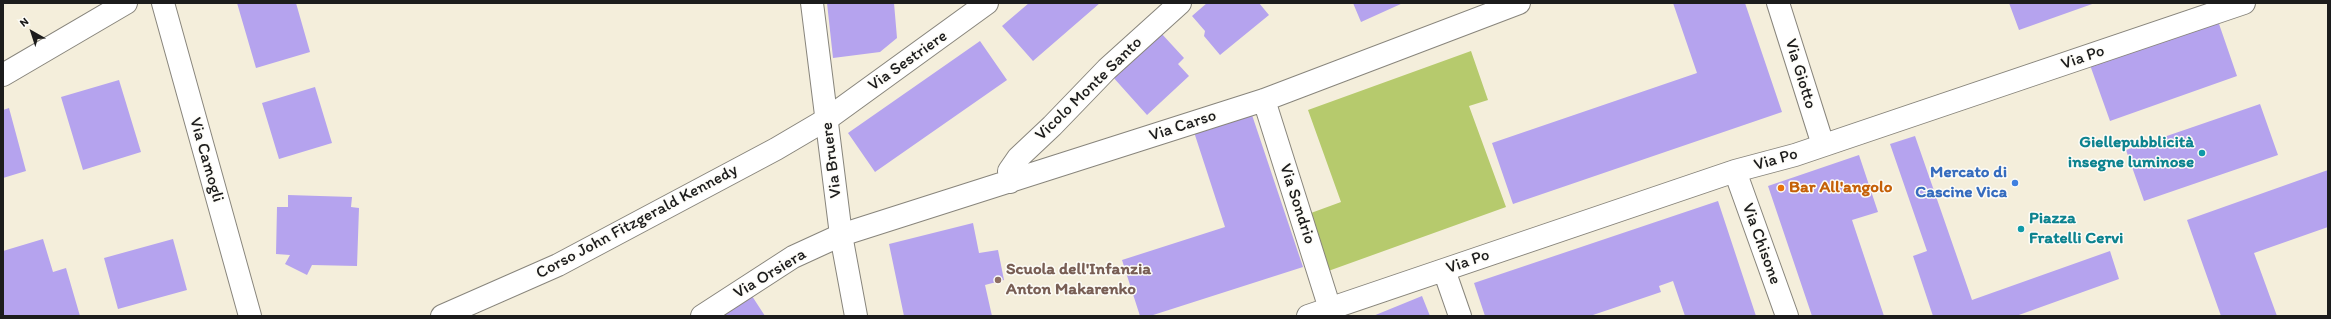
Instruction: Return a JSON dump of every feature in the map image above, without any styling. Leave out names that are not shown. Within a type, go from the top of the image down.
[{"type":"street","points":[[3,75],[126,3]]},
{"type":"street","name":"Via Camogli","points":[[163,3],[250,316]]},
{"type":"street","name":"Via Bruere","points":[[812,3],[841,235],[856,316]]},
{"type":"street","name":"Via Sestriere","points":[[827,119],[987,3]]},
{"type":"street","name":"Vicolo Monte Santo","points":[[1010,182],[1009,171],[1018,158],[1052,126],[1107,69],[1180,3]]},
{"type":"street","name":"Via Carso","points":[[841,235],[1264,100],[1520,3]]},
{"type":"street","name":"Via Giotto","points":[[1778,3],[1823,145]]},
{"type":"street","name":"Via Po","points":[[1308,316],[1735,171],[1823,145],[2244,3]]},
{"type":"street","name":"Via Sondrio","points":[[1264,100],[1330,309]]},
{"type":"street","name":"Corso John Fitzgerald Kennedy","points":[[442,316],[558,265],[776,149],[827,119]]},
{"type":"street","name":"Via Chisone","points":[[1735,171],[1787,316]]},
{"type":"street","name":"Via Orsiera","points":[[702,316],[793,258],[841,235]]},
{"type":"street","points":[[1444,270],[1460,316]]},
{"type":"green space","points":[[1471,51],[1488,100],[1469,106],[1506,207],[1320,274],[1300,217],[1341,202],[1308,110]]},
{"type":"building","points":[[237,3],[296,3],[310,52],[256,68]]},
{"type":"building","points":[[827,3],[894,3],[897,38],[880,52],[833,58]]},
{"type":"building","points":[[1029,3],[1100,3],[1033,61],[1002,26]]},
{"type":"building","points":[[1207,3],[1259,3],[1269,15],[1220,55],[1204,36],[1205,31],[1192,16]]},
{"type":"building","points":[[1353,3],[1403,3],[1361,22]]},
{"type":"building","points":[[1673,3],[1745,3],[1782,112],[1513,204],[1492,143],[1697,73]]},
{"type":"building","points":[[2009,3],[2095,3],[2019,30]]},
{"type":"building","points":[[2218,21],[2237,76],[2110,121],[2090,65]]},
{"type":"building","points":[[1161,33],[1184,58],[1178,64],[1189,76],[1147,115],[1112,76]]},
{"type":"building","points":[[980,41],[1007,80],[875,172],[848,133]]},
{"type":"building","points":[[119,80],[141,152],[83,170],[61,97]]},
{"type":"building","points":[[315,87],[332,143],[279,159],[262,103]]},
{"type":"building","name":"Giellepubblicità insegne luminose","points":[[2260,104],[2278,155],[2144,201],[2126,150]]},
{"type":"building","points":[[9,108],[26,171],[3,178],[3,110]]},
{"type":"building","points":[[1250,109],[1303,267],[1150,316],[1140,316],[1122,260],[1225,227],[1193,129]]},
{"type":"building","points":[[1915,136],[1972,300],[2110,251],[2119,279],[2016,316],[1933,316],[1913,256],[1927,251],[1890,144]]},
{"type":"building","points":[[1859,155],[1878,212],[1852,220],[1884,316],[1812,316],[1768,186]]},
{"type":"building","points":[[2328,170],[2328,227],[2254,253],[2277,316],[2221,316],[2187,220]]},
{"type":"building","points":[[288,195],[352,197],[351,207],[359,208],[357,266],[312,265],[307,275],[285,264],[290,255],[276,254],[277,207],[288,207]]},
{"type":"building","points":[[1718,201],[1756,316],[1685,316],[1673,281],[1659,286],[1661,292],[1590,316],[1485,316],[1474,283]]},
{"type":"building","points":[[973,223],[979,253],[998,250],[1004,280],[985,285],[992,316],[904,316],[889,244]]},
{"type":"building","points":[[43,239],[53,272],[66,268],[80,316],[3,316],[3,251]]},
{"type":"building","points":[[173,239],[187,290],[118,309],[104,258]]},
{"type":"building","points":[[752,296],[765,316],[720,316]]},
{"type":"building","points":[[1422,296],[1430,316],[1373,316]]},
{"type":"place","name":"Giellepubblicità insegne luminose","points":[[2202,153]]},
{"type":"place","name":"Mercato di Cascine Vica","points":[[2015,183]]},
{"type":"place","name":"Bar All'angolo","points":[[1781,188]]},
{"type":"place","name":"Piazza Fratelli Cervi","points":[[2021,229]]},
{"type":"place","name":"Scuola dell'Infanzia Anton Makarenko","points":[[998,280]]}]
